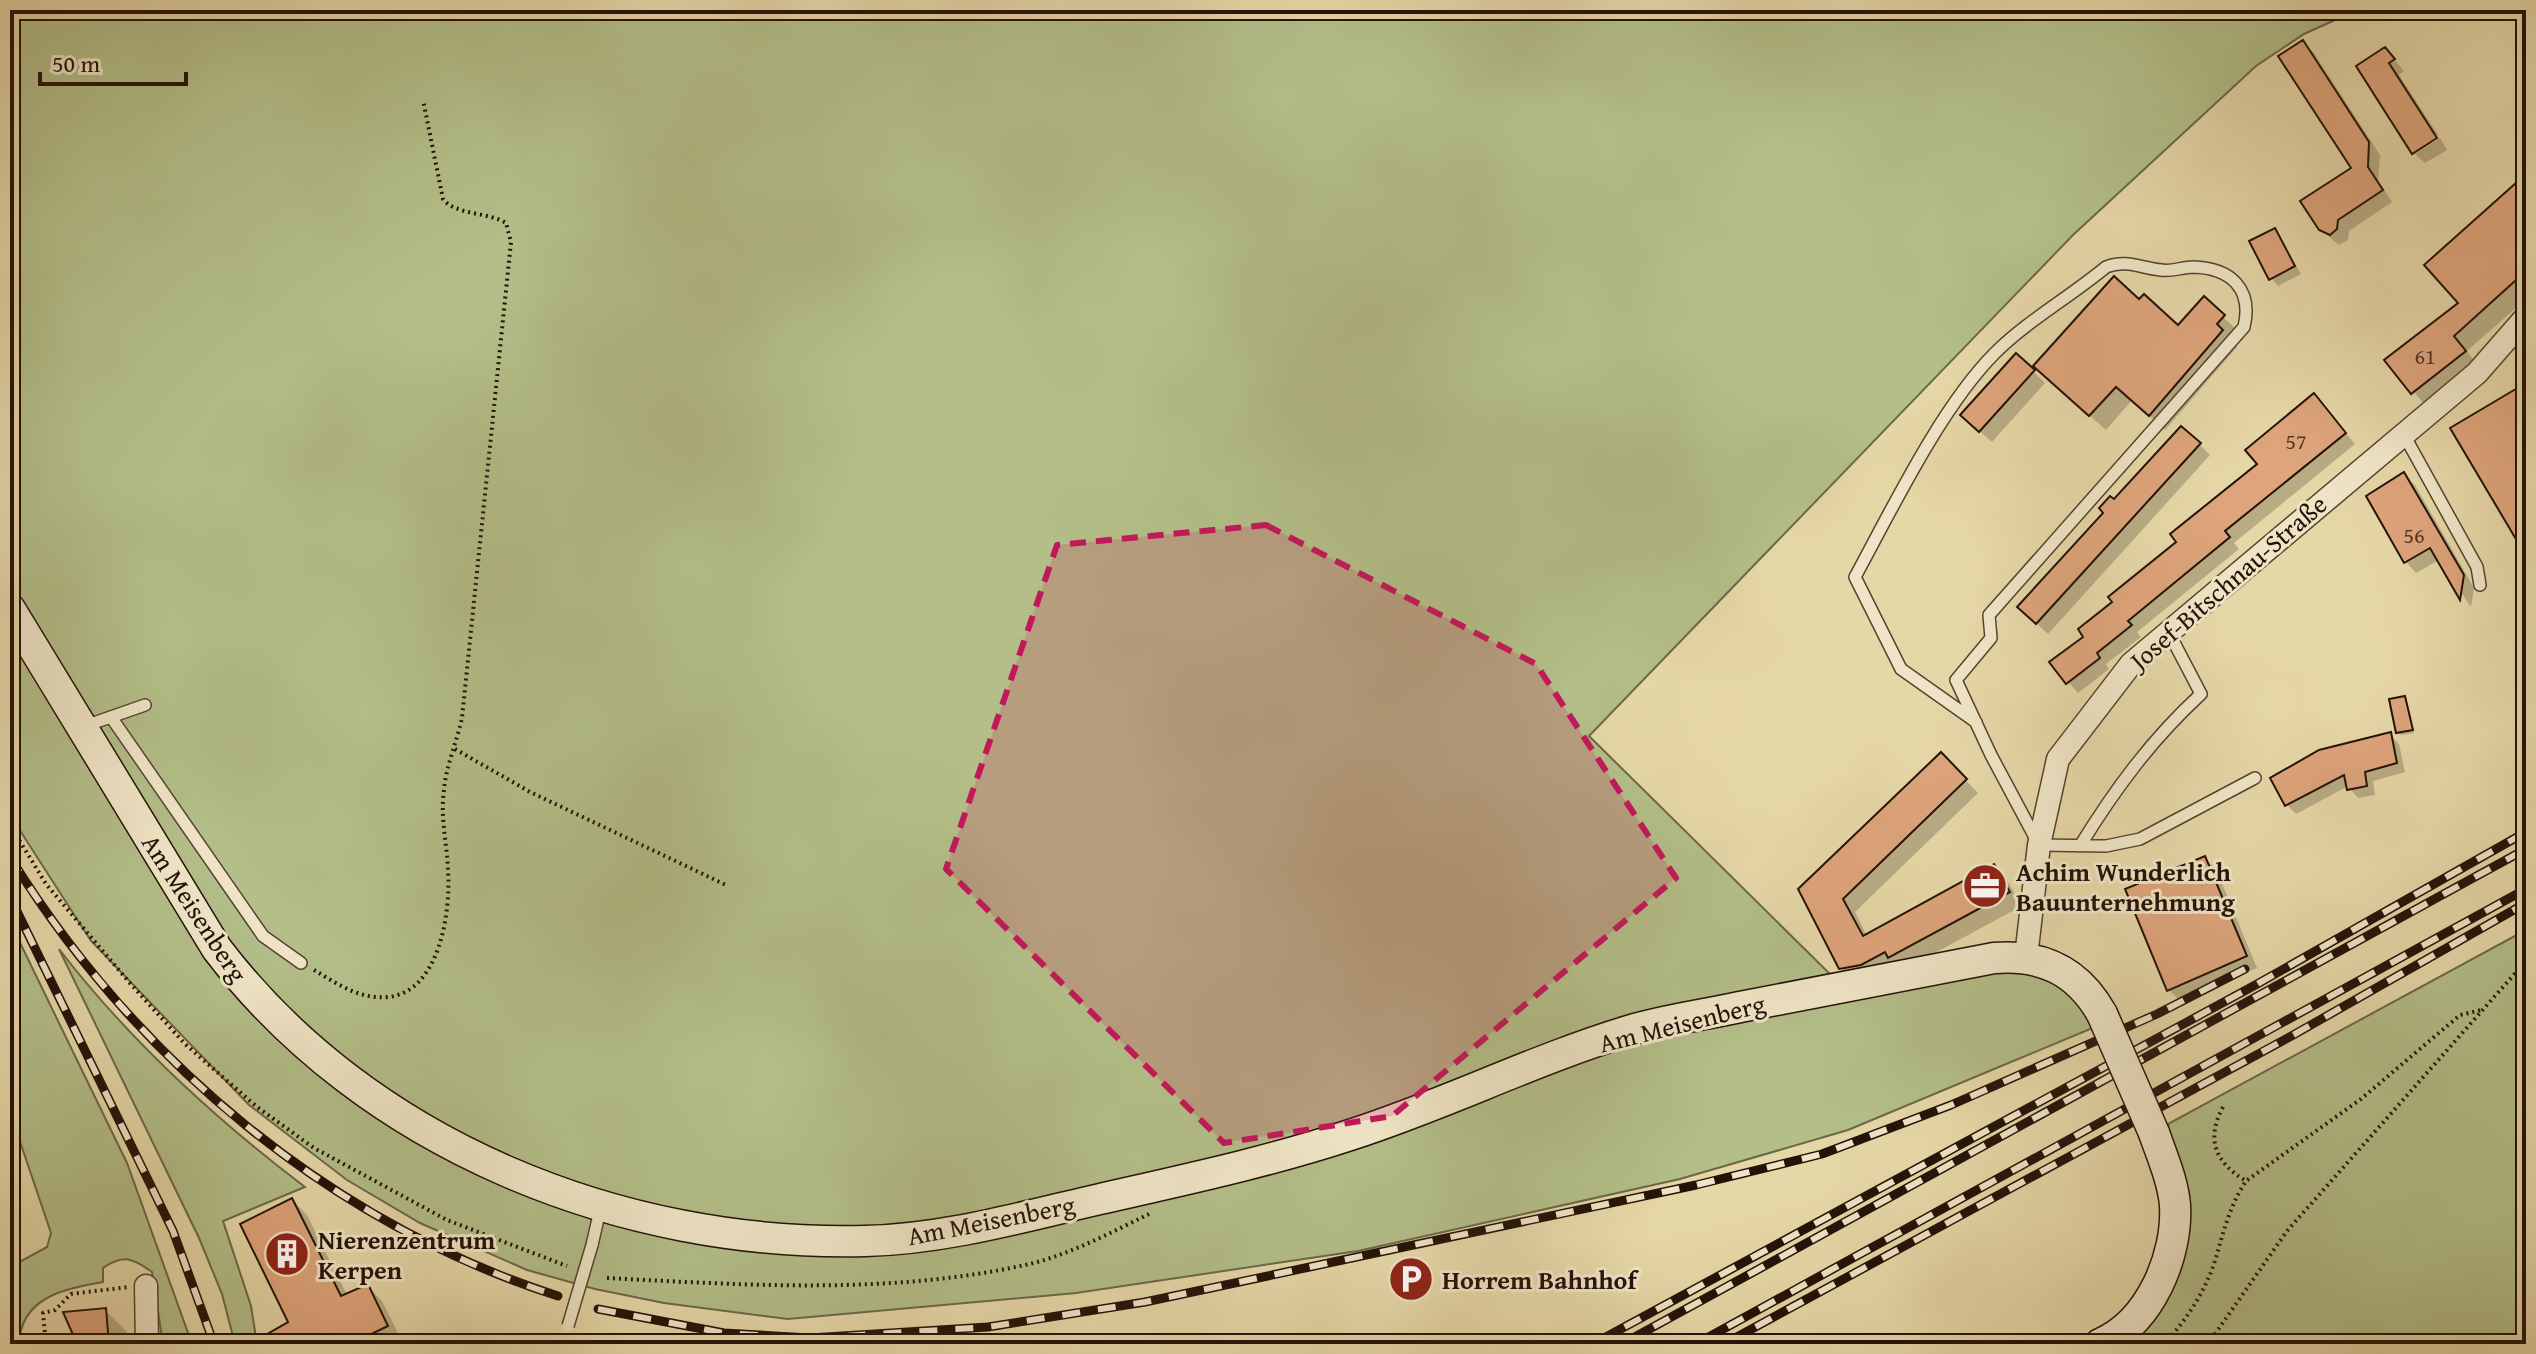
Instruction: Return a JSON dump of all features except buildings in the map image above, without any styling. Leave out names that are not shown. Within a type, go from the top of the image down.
[{"type":"street","name":"Josef-Bitschnau-Straße","points":[[2026,957],[2039,845],[2058,759],[2131,664],[2477,373],[2526,317]]},
{"type":"street","name":"Am Meisenberg","points":[[10,609],[217,949],[252,995],[306,1046],[348,1082],[409,1123],[529,1182],[602,1206],[690,1225],[783,1238],[865,1241],[962,1231],[1202,1176],[1349,1135],[1630,1030],[1994,958],[2026,957]]},
{"type":"street","points":[[2026,957],[2069,974],[2083,986],[2102,1014],[2154,1133],[2175,1205],[2171,1251],[2157,1288],[2137,1316],[2100,1344]]},
{"type":"street","points":[[146,1286],[147,1344]]},
{"type":"lane","points":[[1976,722],[1901,669],[1855,577],[1907,482],[1959,400],[1994,354],[2106,267],[2120,262],[2164,271],[2192,267],[2214,270],[2238,283],[2247,296],[2244,327],[1989,615],[1991,638],[1956,680],[2039,845],[2106,846],[2140,839],[2255,778]]},
{"type":"lane","points":[[2402,433],[2477,567],[2480,585]]},
{"type":"lane","points":[[2080,846],[2118,784],[2171,722],[2201,694],[2168,631]]},
{"type":"lane","points":[[80,727],[145,705]]},
{"type":"lane","points":[[111,717],[263,936],[301,963]]},
{"type":"lane","points":[[568,1326],[602,1206]]},
{"type":"path","points":[[301,963],[344,988],[373,997],[402,994],[421,980],[434,957],[448,906],[444,788],[462,718],[511,242],[506,223],[493,215],[448,206],[443,199],[423,100]]},
{"type":"path","points":[[455,749],[530,792],[726,885]]},
{"type":"path","points":[[10,825],[46,884],[129,982],[185,1044],[257,1107],[314,1148],[447,1220],[567,1266]]},
{"type":"path","points":[[2208,1344],[2287,1231],[2526,961]]},
{"type":"path","points":[[2164,1344],[2180,1327],[2205,1283],[2235,1197],[2246,1181],[2361,1099],[2460,1015],[2481,1010]]},
{"type":"path","points":[[2223,1107],[2216,1119],[2215,1147],[2225,1169],[2246,1181]]},
{"type":"path","points":[[46,1344],[43,1313],[55,1310],[71,1294],[146,1286]]},
{"type":"path","points":[[716,1337],[716,1344]]},
{"type":"highlighted area","points":[[1266,525],[1536,664],[1676,878],[1392,1116],[1224,1143],[946,869],[1057,545]]},
{"type":"green space","points":[[10,10],[2357,10],[2304,34],[2256,66],[2073,235],[1589,736],[1839,983],[1999,966],[2060,980],[2095,1027],[1848,1130],[1680,1179],[1358,1251],[1076,1293],[788,1319],[664,1303],[595,1289],[527,1270],[420,1223],[347,1180],[249,1105],[91,941],[10,815]]},
{"type":"green space","points":[[10,922],[127,1163],[192,1344],[163,1344],[152,1272],[133,1261],[122,1259],[103,1268],[103,1282],[60,1292],[36,1306],[27,1315],[19,1344],[10,1344],[10,1267],[47,1247],[51,1233],[10,1112]]},
{"type":"green space","points":[[2526,930],[2526,1344],[2125,1344],[2184,1193],[2168,1124]]},
{"type":"green space","points":[[59,949],[114,1015],[174,1076],[238,1134],[305,1187],[223,1221],[251,1306],[257,1344],[235,1344],[222,1294],[199,1238]]},
{"type":"railway","points":[[1593,1344],[2259,983],[2526,832]]},
{"type":"railway","points":[[1622,1344],[2526,849]]},
{"type":"railway","points":[[10,857],[60,931],[117,1001],[179,1066],[246,1125],[318,1179],[394,1225],[474,1265],[558,1296]]},
{"type":"railway","points":[[1696,1344],[2526,889]]},
{"type":"railway","points":[[10,897],[173,1231],[214,1344]]},
{"type":"railway","points":[[1724,1344],[2295,1034],[2526,903]]},
{"type":"railway","points":[[598,1309],[724,1333],[810,1338],[988,1327],[1145,1302],[1696,1185],[1822,1154],[1951,1105],[2157,1014],[2245,969]]},
{"type":"place","name":"Achim Wunderlich Bauunternehmung","points":[[1985,886]]},
{"type":"place","name":"Nierenzentrum Kerpen","points":[[287,1254]]},
{"type":"place","name":"Horrem Bahnhof","points":[[1411,1279]]}]
